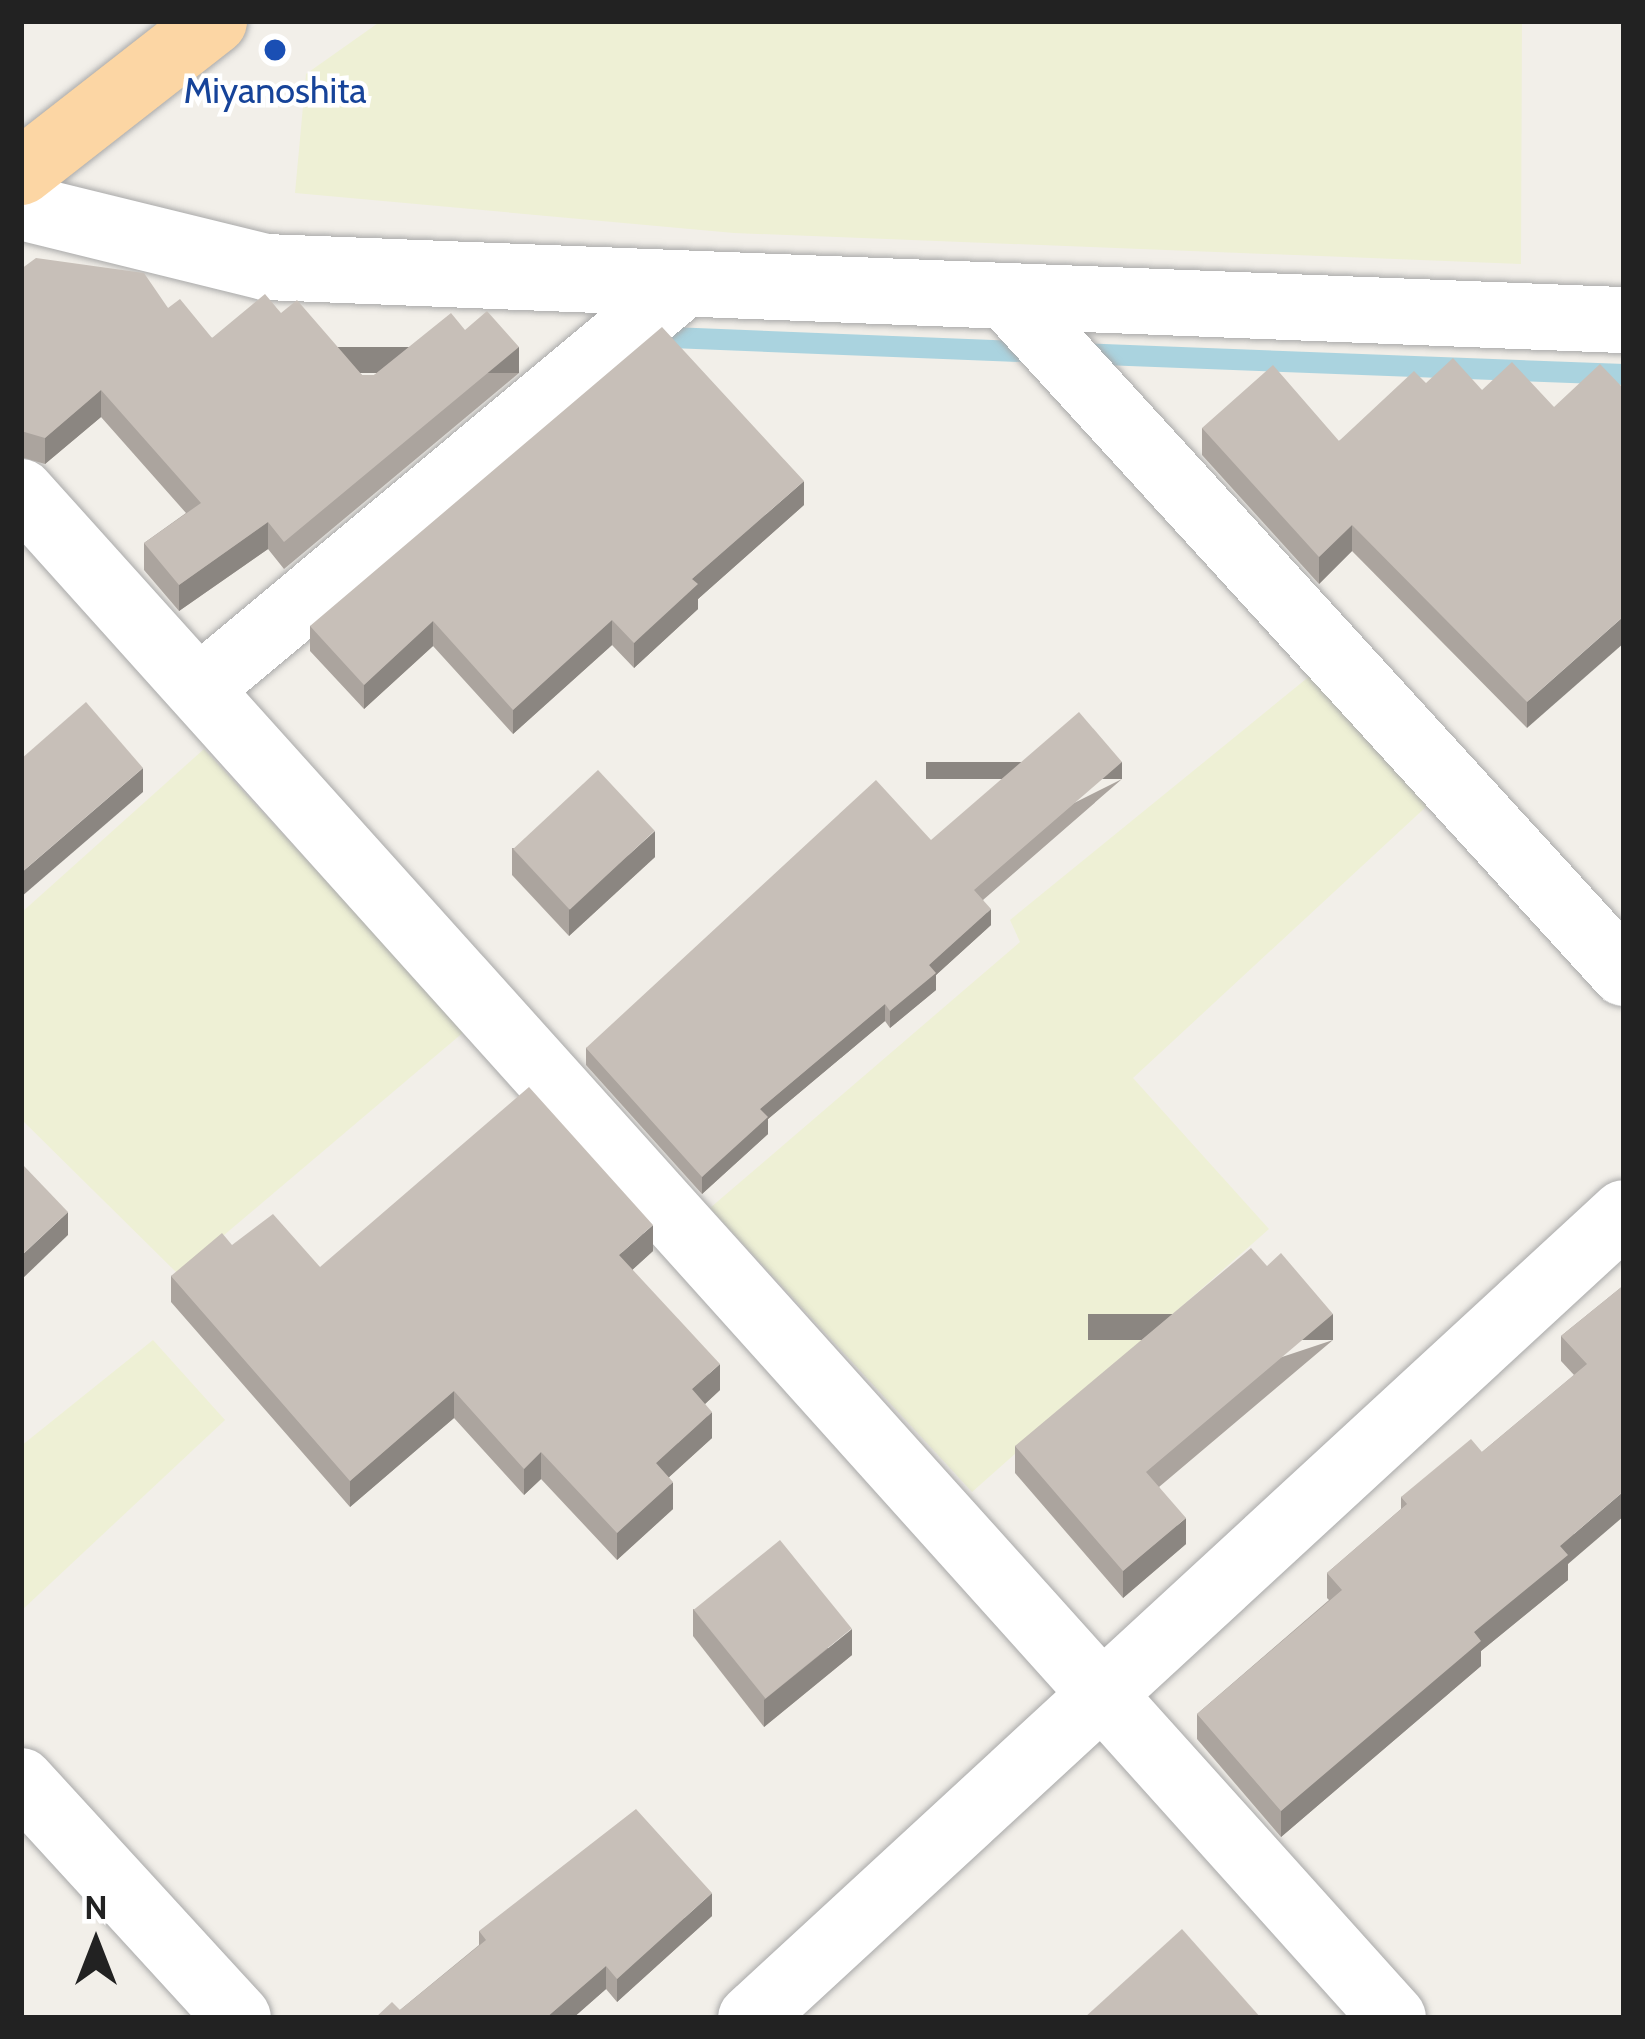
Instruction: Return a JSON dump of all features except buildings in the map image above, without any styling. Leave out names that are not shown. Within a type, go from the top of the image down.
[{"type":"main road","points":[[21,172],[214,21]]},
{"type":"street","points":[[21,207],[266,267],[1014,303],[1624,320]]},
{"type":"street","points":[[201,687],[684,284]]},
{"type":"street","points":[[1014,303],[1624,973]]},
{"type":"street","points":[[21,492],[1393,2018]]},
{"type":"street","points":[[752,2018],[1624,1213]]},
{"type":"street","points":[[21,1781],[238,2018]]},
{"type":"green space","points":[[381,21],[1522,21],[1521,264],[734,233],[295,193],[306,74]]},
{"type":"green space","points":[[1311,675],[1428,805],[1133,1078],[1269,1229],[972,1492],[710,1208],[1020,942],[1010,920]]},
{"type":"green space","points":[[204,749],[465,1031],[178,1274],[21,1119],[21,913]]},
{"type":"green space","points":[[153,1340],[225,1420],[21,1611],[21,1446]]},
{"type":"waterway","points":[[646,336],[1040,352]]},
{"type":"waterway","points":[[1077,353],[1624,374]]},
{"type":"place","name":"Miyanoshita","points":[[275,50]]}]
